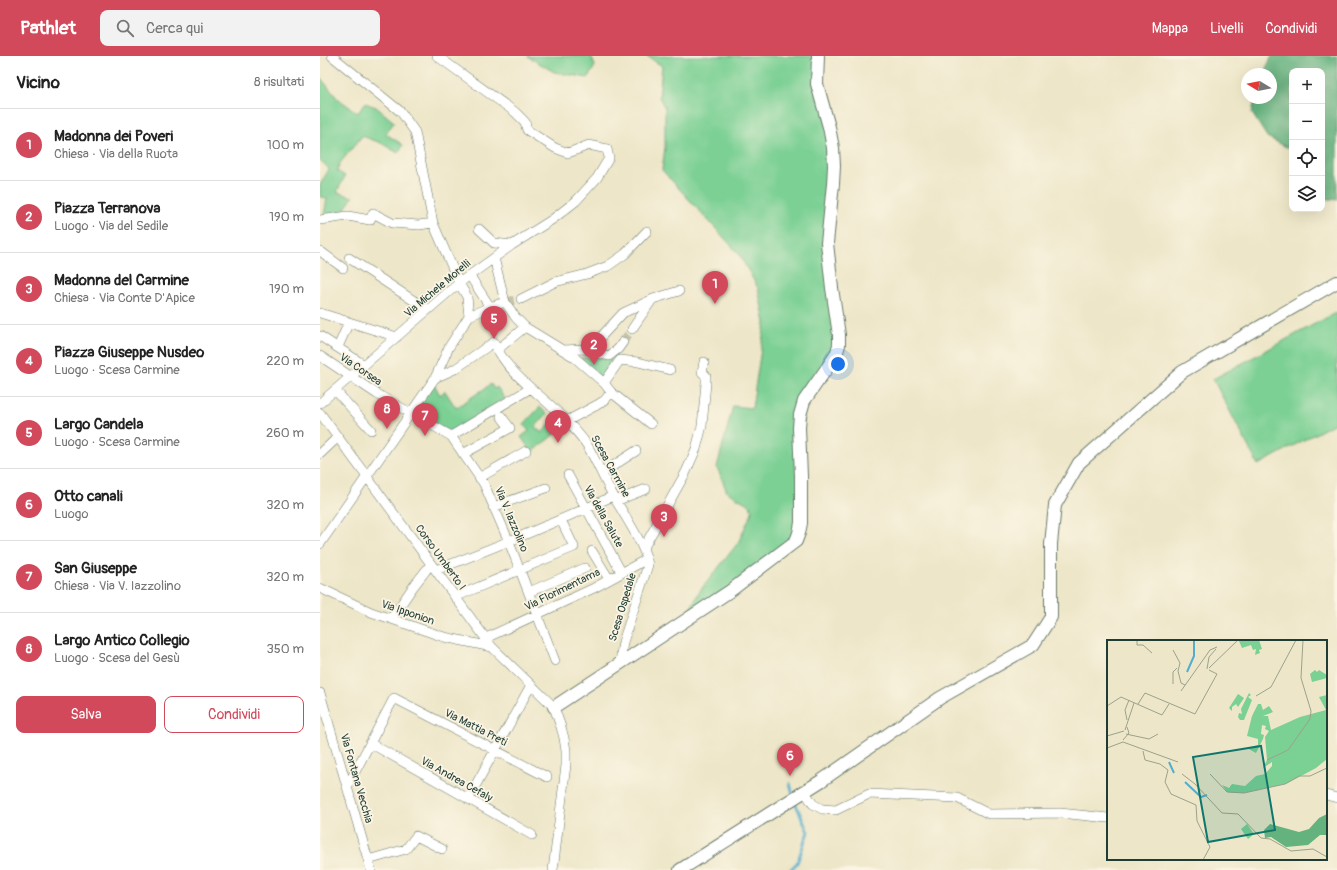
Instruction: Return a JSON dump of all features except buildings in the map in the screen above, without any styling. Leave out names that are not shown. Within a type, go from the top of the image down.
[{"type":"street","points":[[332,56],[401,112],[415,132],[433,223],[459,283],[467,297],[469,316]]},
{"type":"street","name":"Via Michele Morelli","points":[[320,403],[459,283],[512,245],[554,219],[576,201],[597,178],[605,167],[609,158],[606,149],[589,145],[568,153],[555,148],[527,130],[525,122],[515,112],[436,56]]},
{"type":"street","points":[[553,870],[566,765],[566,751],[561,727],[554,707],[736,586],[796,541],[799,533],[801,523],[800,410],[804,401],[836,355],[839,340],[828,243],[833,184],[833,154],[829,127],[817,84],[818,56]]},
{"type":"street","points":[[320,220],[348,216],[372,216],[392,223],[419,225],[433,223]]},
{"type":"street","points":[[479,229],[494,243],[512,245]]},
{"type":"street","points":[[521,299],[554,282],[587,274],[608,266],[625,254],[647,231]]},
{"type":"street","points":[[320,251],[343,268]]},
{"type":"street","points":[[349,258],[428,310]]},
{"type":"street","points":[[494,258],[505,302],[516,318],[525,327],[574,357],[604,383],[611,392],[651,424]]},
{"type":"street","points":[[470,276],[490,306]]},
{"type":"street","points":[[680,870],[805,792],[940,698],[1033,645],[1051,617],[1051,544],[1055,504],[1079,463],[1182,372],[1337,282]]},
{"type":"street","points":[[584,349],[598,340],[623,313],[653,299],[679,290]]},
{"type":"street","points":[[632,329],[653,299]]},
{"type":"street","points":[[320,544],[410,413],[436,378],[449,347],[469,316],[490,306],[505,302]]},
{"type":"street","points":[[320,313],[397,337]]},
{"type":"street","points":[[338,347],[349,322]]},
{"type":"street","points":[[436,378],[455,369],[525,327]]},
{"type":"street","points":[[320,336],[364,365]]},
{"type":"street","points":[[563,350],[584,349],[609,356],[618,349],[623,342]]},
{"type":"street","name":"Scesa Carmine","points":[[495,346],[518,376],[567,421],[587,445],[647,559]]},
{"type":"street","name":"Via Corsea","points":[[320,356],[410,413]]},
{"type":"street","points":[[604,383],[620,360],[638,362],[670,370]]},
{"type":"street","points":[[643,549],[686,472],[696,450],[702,426],[706,376],[702,372],[704,362]]},
{"type":"street","points":[[451,436],[530,388]]},
{"type":"street","points":[[335,390],[371,430]]},
{"type":"street","points":[[567,421],[598,405],[605,400],[611,392]]},
{"type":"street","name":"Corso Umberto I","points":[[320,413],[368,476],[492,647],[554,707]]},
{"type":"street","name":"Via V. Iazzolino","points":[[410,413],[451,436],[484,484],[520,569],[555,661]]},
{"type":"street","points":[[464,454],[510,428],[501,416]]},
{"type":"street","points":[[320,454],[338,437]]},
{"type":"street","points":[[479,478],[526,450]]},
{"type":"street","points":[[602,473],[636,451]]},
{"type":"street","name":"Via della Salute","points":[[568,475],[619,568]]},
{"type":"street","points":[[493,507],[546,488]]},
{"type":"street","points":[[391,619],[413,587],[433,567],[509,542],[586,508],[646,489]]},
{"type":"street","points":[[455,597],[574,547],[561,520]]},
{"type":"street","points":[[592,551],[609,579]]},
{"type":"street","name":"Scesa Ospedale","points":[[620,662],[623,642],[648,565],[647,559]]},
{"type":"street","name":"Via Florimentama","points":[[486,638],[594,588],[647,559]]},
{"type":"street","points":[[529,592],[585,568]]},
{"type":"street","name":"Via Ipponion","points":[[320,588],[371,612],[391,619],[444,637],[492,647]]},
{"type":"street","points":[[468,799],[531,684]]},
{"type":"street","name":"Via Fontana Vecchia","points":[[320,693],[371,870]]},
{"type":"street","name":"Via Mattia Preti","points":[[370,743],[394,698],[547,777]]},
{"type":"street","points":[[347,787],[370,743]]},
{"type":"street","name":"Via Andrea Cefaly","points":[[370,743],[532,835]]},
{"type":"street","points":[[805,792],[813,804],[822,809],[836,810],[869,794],[957,798],[989,814],[1060,813],[1107,818]]},
{"type":"street","points":[[1327,795],[1337,798]]},
{"type":"street","points":[[368,860],[406,850],[416,836],[442,849]]},
{"type":"green space","points":[[527,56],[591,56],[595,66],[588,78],[554,72]]},
{"type":"green space","points":[[647,56],[818,56],[829,127],[828,229],[839,345],[804,401],[799,533],[684,621],[699,592],[738,543],[752,512],[750,505],[727,492],[717,467],[733,406],[752,408],[765,323],[758,288],[739,254],[662,170],[665,147],[665,108],[659,97],[662,66]]},
{"type":"green space","points":[[1272,56],[1337,56],[1337,200],[1325,198],[1325,68],[1289,68],[1289,148],[1267,137],[1252,113],[1254,104],[1277,104],[1277,68],[1266,68]]},
{"type":"green space","points":[[320,77],[337,98],[358,113],[365,103],[376,107],[394,122],[386,134],[403,145],[398,153],[381,143],[362,136],[340,163],[337,171],[345,176],[337,192],[353,197],[341,214],[324,216],[327,198],[320,197],[320,185],[329,169],[320,160]]},
{"type":"green space","points":[[1337,312],[1337,422],[1258,465],[1213,379]]},
{"type":"green space","points":[[580,358],[611,358],[610,364],[601,378]]},
{"type":"green space","points":[[434,384],[440,395],[445,391],[456,408],[491,384],[494,389],[497,387],[505,399],[450,432],[415,413]]},
{"type":"green space","points":[[540,407],[547,414],[535,427],[542,433],[550,424],[555,428],[556,433],[532,452],[521,437],[529,431],[524,425],[525,423]]},
{"type":"waterway","points":[[790,783],[793,795]]},
{"type":"waterway","points":[[790,870],[797,863],[808,832],[795,802]]},
{"type":"tunnel","points":[[505,302],[521,299]]},
{"type":"tunnel","points":[[623,342],[632,329]]},
{"type":"place","name":"Madonna dei Poveri","points":[[715,304]]},
{"type":"place","name":"Largo Candela","points":[[494,339]]},
{"type":"place","name":"Piazza Terranova","points":[[594,365]]},
{"type":"place","name":"Largo Antico Collegio","points":[[387,429]]},
{"type":"place","name":"San Giuseppe","points":[[425,436]]},
{"type":"place","name":"Piazza Giuseppe Nusdeo","points":[[558,443]]},
{"type":"place","name":"Madonna del Carmine","points":[[664,537]]},
{"type":"place","name":"Otto canali","points":[[790,776]]}]
